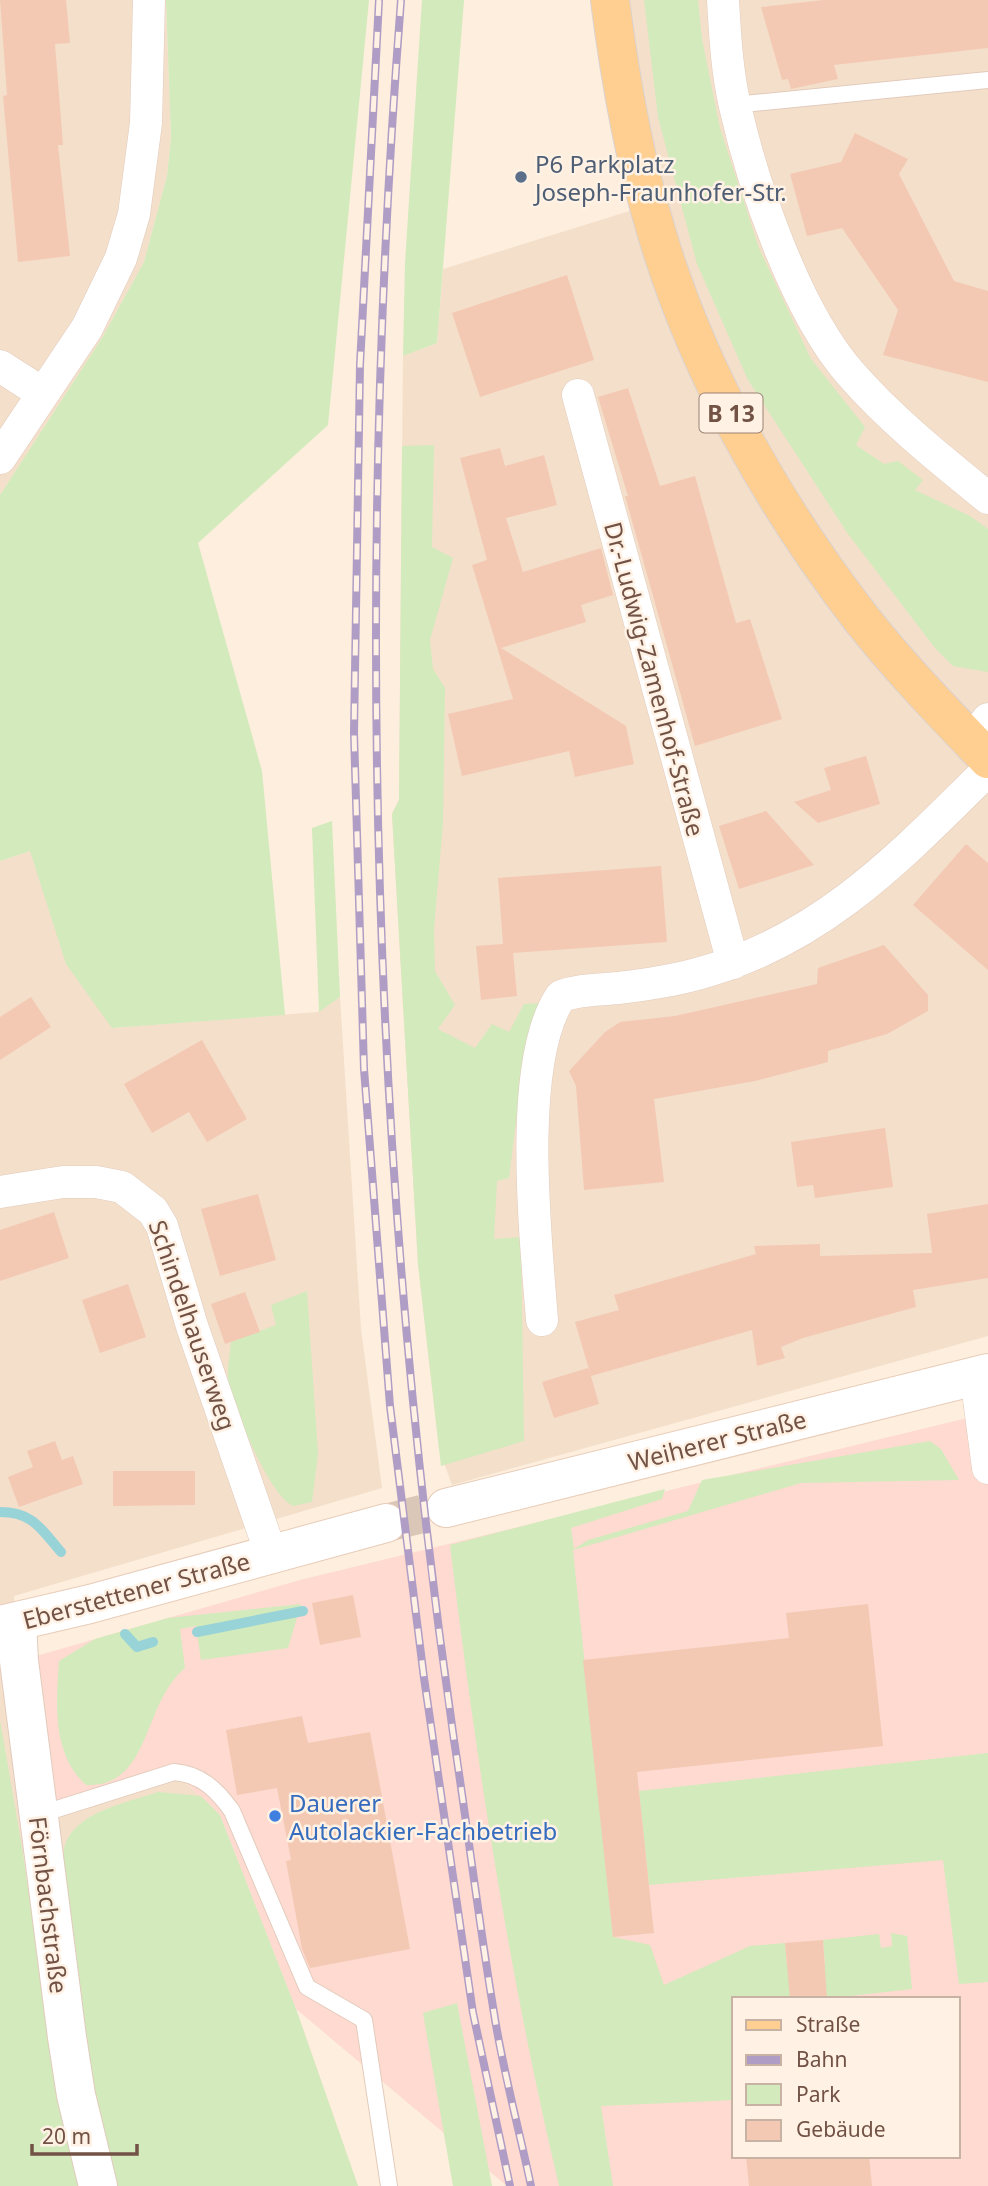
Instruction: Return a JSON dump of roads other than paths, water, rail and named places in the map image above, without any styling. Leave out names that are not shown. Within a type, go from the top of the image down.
[{"type":"main road","name":"B 13","points":[[610,0],[630,126],[656,231],[682,305],[720,392],[791,517],[843,594],[899,664],[984,747]]},
{"type":"main road","name":"Weiherer Straße","points":[[446,1508],[982,1374]]},
{"type":"main road","points":[[271,1555],[386,1523]]},
{"type":"main road","name":"Eberstettener Straße","points":[[8,1623],[102,1601],[271,1555]]},
{"type":"main road","name":"Förnbachstraße","points":[[8,1623],[38,1815],[74,2084],[99,2186]]},
{"type":"street","points":[[0,458],[104,298],[131,225],[146,123],[149,0]]},
{"type":"street","points":[[723,0],[734,105],[762,196],[792,274],[822,332],[848,371],[882,408],[988,498]]},
{"type":"street","points":[[0,366],[42,393]]},
{"type":"street","name":"Dr.-Ludwig-Zamenhof-Straße","points":[[578,395],[733,963]]},
{"type":"street","points":[[542,1320],[533,1194],[534,1118],[541,1056],[554,1005],[561,996],[572,992],[647,985],[733,963],[793,937],[855,894],[892,864],[984,747]]},
{"type":"street","name":"Schindelhauserweg","points":[[0,1192],[63,1182],[96,1182],[122,1187],[153,1211],[162,1226],[192,1326],[271,1555]]},
{"type":"street","points":[[982,1374],[988,1468]]},
{"type":"lane","points":[[734,105],[988,80]]},
{"type":"lane","points":[[38,1815],[174,1772],[196,1776],[221,1796],[232,1811],[307,1987],[364,2020],[389,2186]]},
{"type":"waterway","points":[[0,1512],[29,1519],[42,1529],[61,1552]]},
{"type":"waterway","points":[[197,1632],[303,1611]]},
{"type":"waterway","points":[[125,1634],[137,1647],[153,1642]]},
{"type":"tunnel","points":[[386,1523],[446,1508]]},
{"type":"railway","points":[[379,0],[360,365],[354,733],[364,1069],[390,1406],[424,1678],[473,2013],[510,2186]]},
{"type":"railway","points":[[401,0],[387,218],[379,436],[376,654],[379,872],[389,1089],[404,1307],[426,1524],[483,1945],[506,2078],[531,2186]]},
{"type":"place","name":"P6 Parkplatz Joseph-Fraunhofer-Str.","points":[[521,177]]},
{"type":"place","name":"Dauerer Autolackier-Fachbetrieb","points":[[275,1816]]}]
